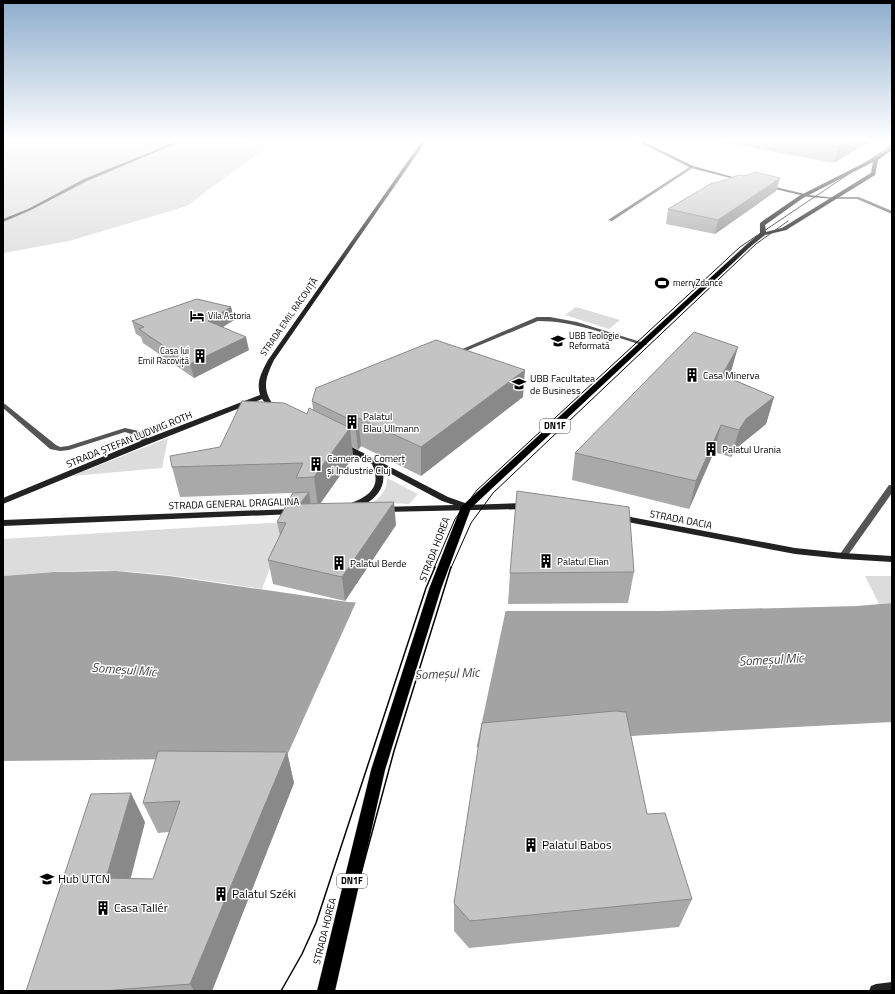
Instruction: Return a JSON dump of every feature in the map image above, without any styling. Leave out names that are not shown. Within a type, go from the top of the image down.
[{"type":"main road","name":"STRADA HOREA","points":[[763,234],[762,224],[805,195],[819,187]]},
{"type":"main road","name":"STRADA HOREA","points":[[326,991],[378,770],[435,589],[466,507],[644,344],[743,250],[763,234],[784,229],[852,187]]},
{"type":"street","points":[[3,221],[23,213],[69,187]]},
{"type":"street","name":"STRADA EMIL RACOVIȚĂ","points":[[263,396],[261,382],[263,374],[271,360],[391,187]]},
{"type":"street","points":[[610,220],[660,187]]},
{"type":"street","points":[[772,187],[805,195],[835,198],[858,198],[892,213]]},
{"type":"street","points":[[450,356],[537,319],[564,320],[644,344]]},
{"type":"street","points":[[263,396],[276,411],[282,415]]},
{"type":"street","name":"STRADA ȘTEFAN LUDWIG ROTH","points":[[3,501],[263,396]]},
{"type":"street","points":[[3,405],[53,447],[69,448],[125,430],[140,434],[146,442]]},
{"type":"street","points":[[335,442],[445,499],[466,507]]},
{"type":"street","points":[[375,463],[380,470],[381,478],[379,488],[361,503],[342,510],[516,505],[531,506]]},
{"type":"street","points":[[843,556],[892,487]]},
{"type":"street","name":"STRADA GENERAL DRAGALINA","points":[[3,523],[299,511]]},
{"type":"street","name":"STRADA DACIA","points":[[615,517],[744,542],[843,556],[892,559]]},
{"type":"street","points":[[876,991],[892,989]]},
{"type":"shaded area","points":[[3,187],[212,187],[187,206],[69,241],[3,253]]},
{"type":"shaded area","points":[[576,307],[620,320],[609,329],[565,315]]},
{"type":"shaded area","points":[[168,438],[162,468],[72,476]]},
{"type":"shaded area","points":[[387,478],[418,494],[409,504],[374,502],[384,492]]},
{"type":"shaded area","points":[[287,522],[262,589],[171,576],[116,571],[74,571],[3,576],[3,539]]},
{"type":"shaded area","points":[[865,576],[892,576],[892,603],[879,604]]},
{"type":"water","name":"Someșul Mic","points":[[116,571],[169,576],[348,602],[502,611],[659,611],[857,606],[892,603],[892,722],[646,735],[443,750],[291,758],[3,761],[3,576],[54,572]]},
{"type":"pier","points":[[357,600],[506,609],[476,750],[285,760]]},
{"type":"building","points":[[705,187],[766,187],[718,220],[668,209]]},
{"type":"building","points":[[197,299],[231,307],[208,321],[246,337],[190,364],[139,329],[144,327],[132,321]]},
{"type":"building","points":[[694,332],[738,347],[722,375],[774,397],[746,419],[739,430],[721,425],[696,481],[575,453]]},
{"type":"building","points":[[436,340],[525,370],[421,447],[358,418],[355,422],[312,401],[316,388]]},
{"type":"building","points":[[242,401],[284,403],[307,414],[309,408],[350,428],[314,477],[296,478],[303,463],[172,467],[170,456],[220,447]]},
{"type":"building","points":[[517,491],[629,507],[634,572],[510,573]]},
{"type":"building","points":[[309,492],[300,504],[394,502],[342,577],[268,560],[286,523],[277,522],[287,504],[299,504],[290,498],[293,493]]},
{"type":"building","name":"Palatul Babos","points":[[615,711],[626,712],[647,814],[665,813],[692,899],[470,921],[454,903],[482,723]]},
{"type":"building","points":[[158,751],[287,752],[190,984],[101,991],[26,991],[91,794],[131,793],[106,878],[153,879],[180,801],[143,803]]},
{"type":"tram line","points":[[434,568],[455,519],[477,490],[740,247],[829,187]]},
{"type":"tram line","points":[[451,568],[471,523],[493,493],[756,244],[788,221]]},
{"type":"tram line","points":[[281,991],[302,954],[316,923],[426,588],[435,567]]},
{"type":"tram line","points":[[321,991],[346,929],[394,751],[451,567]]},
{"type":"place","name":"merryZdance","points":[[662,283]]},
{"type":"place","name":"Vila Astoria","points":[[197,316]]},
{"type":"place","name":"UBB Teologie Reformată","points":[[558,341]]},
{"type":"place","name":"Casa lui Emil Racoviță","points":[[200,356]]},
{"type":"place","name":"Casa Minerva","points":[[692,375]]},
{"type":"place","name":"UBB Facultatea de Business","points":[[519,384]]},
{"type":"place","name":"Palatul Blau Ullmann","points":[[352,422]]},
{"type":"place","name":"Palatul Urania","points":[[711,449]]},
{"type":"place","name":"Camera de Comerț și Industrie Cluj","points":[[316,464]]},
{"type":"place","name":"Palatul Elian","points":[[546,561]]},
{"type":"place","name":"Palatul Berde","points":[[339,563]]},
{"type":"place","name":"Palatul Babos","points":[[531,845]]},
{"type":"place","name":"Hub UTCN","points":[[47,879]]},
{"type":"place","name":"Palatul Széki","points":[[221,894]]},
{"type":"place","name":"Casa Tallér","points":[[103,908]]}]
